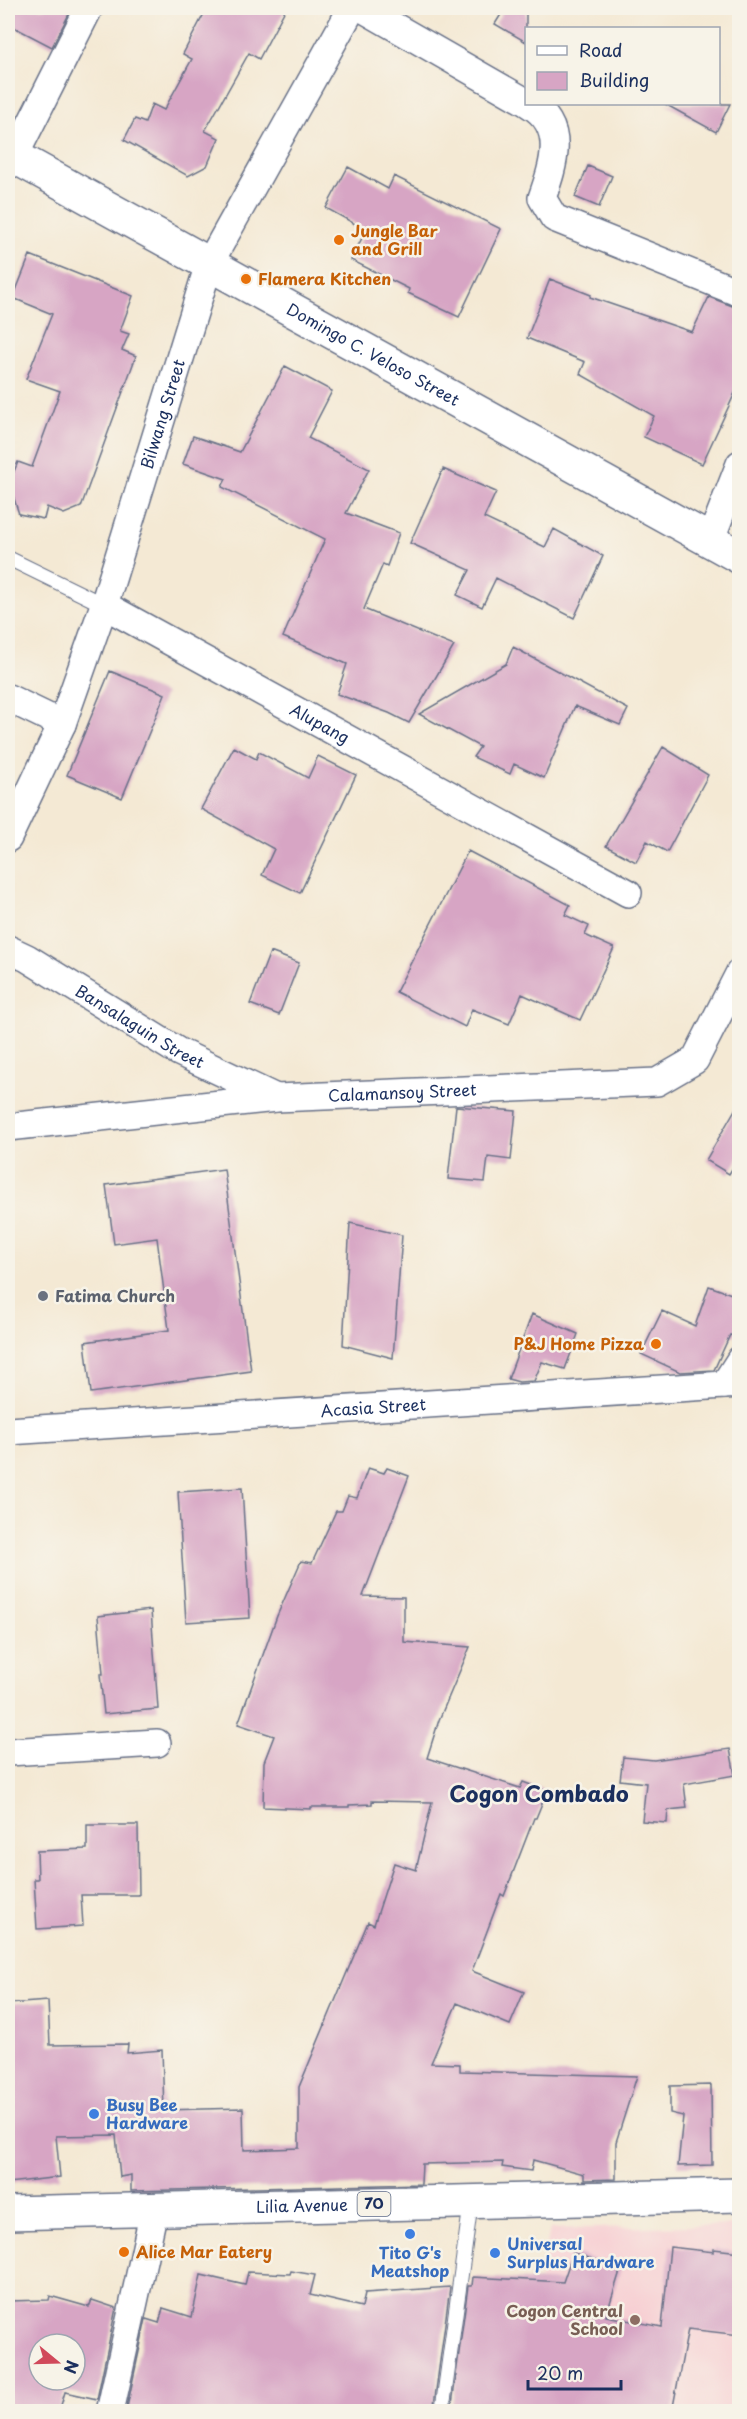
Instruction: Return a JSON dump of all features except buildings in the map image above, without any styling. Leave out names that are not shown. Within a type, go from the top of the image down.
[{"type":"main road","name":"Domingo C. Veloso Street","points":[[11,155],[740,557]]},
{"type":"main road","name":"Lilia Avenue","points":[[8,2213],[740,2195]]},
{"type":"street","points":[[11,155],[89,8]]},
{"type":"street","name":"Bilwang Street","points":[[8,838],[62,724],[104,605],[209,264],[352,8]]},
{"type":"street","points":[[363,8],[525,101]]},
{"type":"street","points":[[531,105],[540,110],[555,135],[553,166],[542,198],[554,218],[740,293]]},
{"type":"street","points":[[710,541],[740,464]]},
{"type":"street","name":"Alupang","points":[[104,605],[628,893]]},
{"type":"street","points":[[8,698],[62,724]]},
{"type":"street","name":"Bansalaguin Street","points":[[8,949],[27,958],[179,1052],[276,1098]]},
{"type":"street","name":"Calamansoy Street","points":[[8,1127],[276,1098],[657,1082],[695,1060],[740,972]]},
{"type":"street","points":[[732,1385],[740,1359]]},
{"type":"street","name":"Acasia Street","points":[[8,1431],[732,1385]]},
{"type":"street","points":[[8,1752],[157,1743]]},
{"type":"street","points":[[110,2412],[154,2210]]},
{"type":"lane","name":"Alupang","points":[[8,558],[104,605]]},
{"type":"lane","points":[[442,2412],[471,2202]]},
{"type":"shaded area","name":"Cogon Central School","points":[[739,2225],[739,2411],[513,2412],[550,2229]]},
{"type":"place","name":"Jungle Bar and Grill","points":[[339,240]]},
{"type":"place","name":"Flamera Kitchen","points":[[246,279]]},
{"type":"place","name":"Fatima Church","points":[[43,1296]]},
{"type":"place","name":"P&J Home Pizza","points":[[656,1344]]},
{"type":"place","name":"Busy Bee Hardware","points":[[94,2114]]},
{"type":"place","name":"Tito G's Meatshop","points":[[410,2234]]},
{"type":"place","name":"Alice Mar Eatery","points":[[124,2252]]},
{"type":"place","name":"Universal Surplus Hardware","points":[[495,2253]]},
{"type":"place","name":"Cogon Central School","points":[[635,2320]]},
{"type":"district","name":"Cogon Combado","points":[[539,1794]]}]
